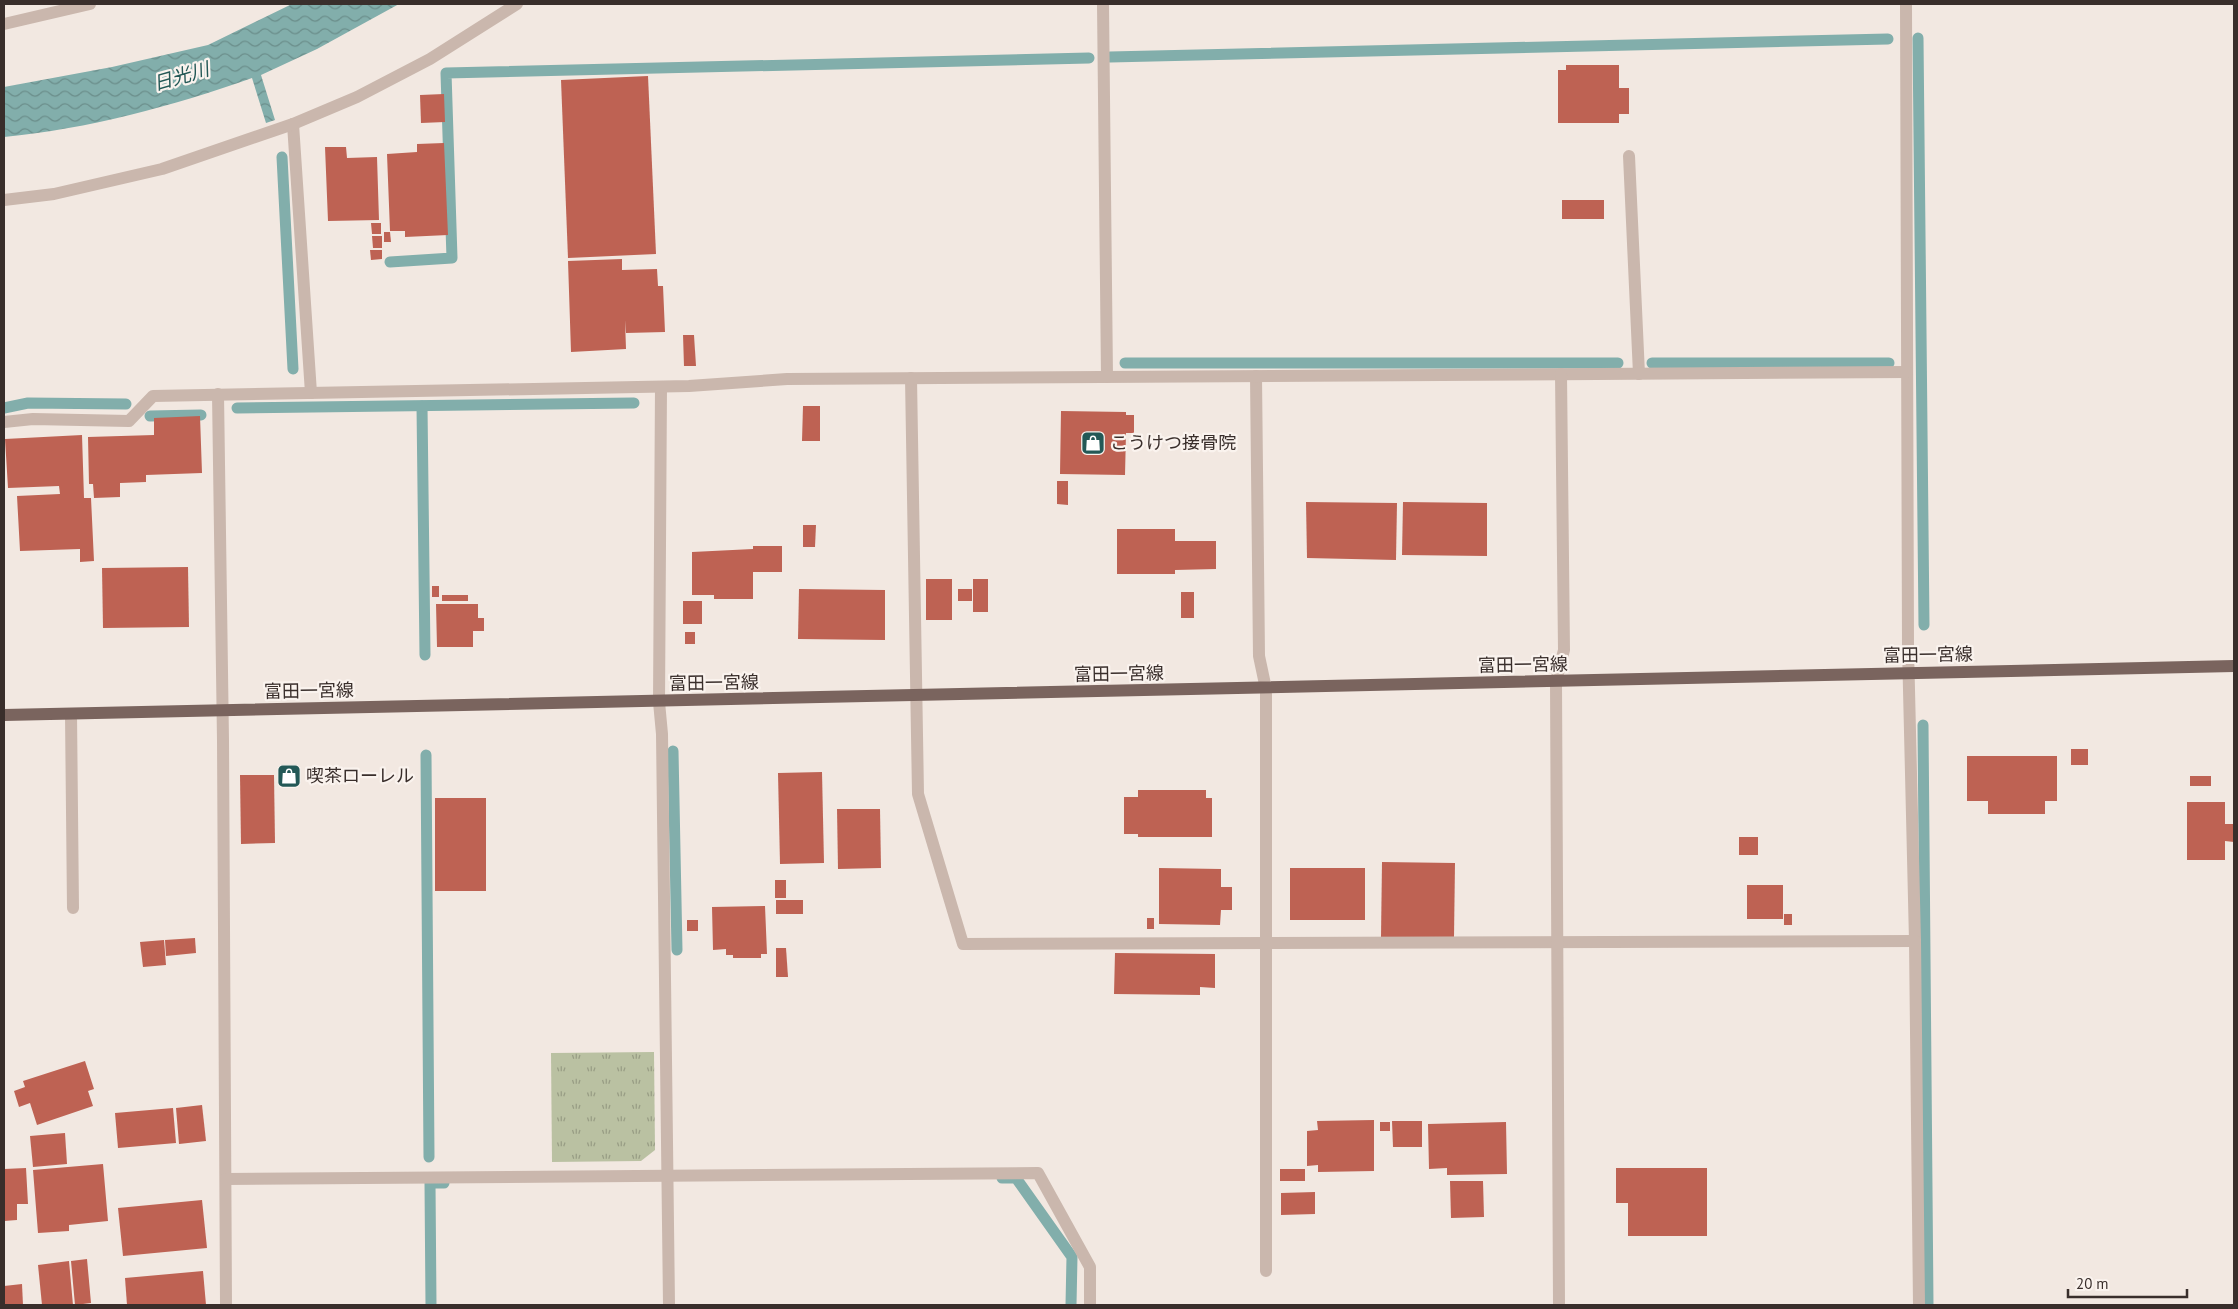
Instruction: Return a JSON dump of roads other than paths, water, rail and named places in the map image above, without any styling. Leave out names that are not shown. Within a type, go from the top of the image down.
[{"type":"main road","name":"富田一宮線","points":[[4,716],[2234,666]]},
{"type":"street","points":[[4,24],[90,4]]},
{"type":"street","points":[[4,200],[54,194],[162,170],[293,124],[357,97],[430,59],[517,4]]},
{"type":"street","points":[[1103,4],[1106,377]]},
{"type":"street","points":[[1906,4],[1909,673],[1915,941],[1919,1305]]},
{"type":"street","points":[[293,124],[311,393]]},
{"type":"street","points":[[1629,156],[1638,374]]},
{"type":"street","points":[[4,422],[33,419],[129,422],[153,396],[661,387],[787,379],[1907,372]]},
{"type":"street","points":[[1559,1305],[1556,681],[1564,650],[1561,374]]},
{"type":"street","points":[[1256,376],[1259,656],[1266,688],[1266,1270]]},
{"type":"street","points":[[911,378],[914,696],[918,794],[963,944],[1915,941]]},
{"type":"street","points":[[661,387],[659,702],[662,734],[670,1305]]},
{"type":"street","points":[[218,394],[223,711],[226,1305]]},
{"type":"street","points":[[71,714],[73,908]]},
{"type":"street","points":[[226,1179],[1038,1173],[1090,1267],[1090,1305]]},
{"type":"water","name":"日光川","points":[[292,4],[399,4],[317,49],[261,75],[275,120],[266,123],[252,78],[192,98],[130,115],[67,128],[4,137],[4,87],[112,67],[208,45]]},
{"type":"waterway","points":[[1918,38],[1924,625]]},
{"type":"waterway","points":[[1110,57],[1888,39]]},
{"type":"waterway","points":[[390,262],[452,258],[446,73],[1089,58]]},
{"type":"waterway","points":[[282,157],[293,369]]},
{"type":"waterway","points":[[1125,363],[1618,363]]},
{"type":"waterway","points":[[1652,363],[1889,363]]},
{"type":"waterway","points":[[4,408],[28,403],[126,404]]},
{"type":"waterway","points":[[237,408],[634,403]]},
{"type":"waterway","points":[[422,406],[425,655]]},
{"type":"waterway","points":[[150,416],[201,415]]},
{"type":"waterway","points":[[1923,725],[1928,1305]]},
{"type":"waterway","points":[[673,751],[677,950]]},
{"type":"waterway","points":[[426,755],[429,1157]]},
{"type":"waterway","points":[[1002,1178],[1016,1178],[1072,1257],[1071,1305]]},
{"type":"waterway","points":[[431,1305],[430,1183],[444,1183]]},
{"type":"place","name":"こうけつ接骨院","points":[[1093,443]]},
{"type":"place","name":"喫茶ローレル","points":[[289,776]]}]
